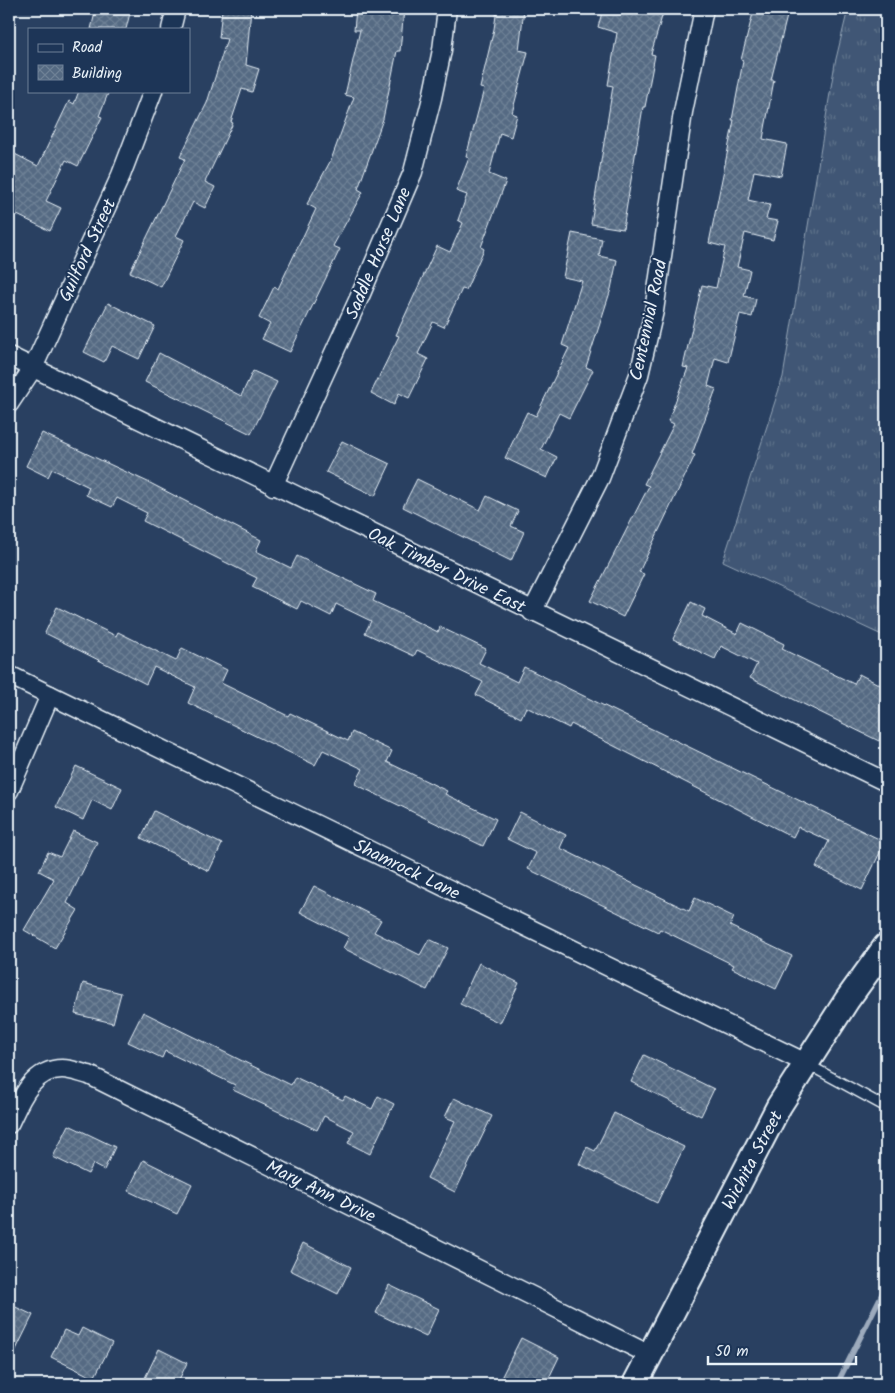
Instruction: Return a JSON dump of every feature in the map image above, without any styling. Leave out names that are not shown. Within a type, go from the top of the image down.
[{"type":"main road","name":"Wichita Street","points":[[635,1384],[779,1106],[847,1000],[886,946]]},
{"type":"street","points":[[171,28],[176,9]]},
{"type":"street","name":"Saddle Horse Lane","points":[[273,486],[360,296],[413,172],[432,98],[442,50],[447,9]]},
{"type":"street","name":"Centennial Road","points":[[532,612],[600,478],[639,375],[654,311],[683,112],[704,9]]},
{"type":"street","name":"Guilford Street","points":[[9,404],[33,368],[121,175],[154,92]]},
{"type":"street","name":"Oak Timber Drive East","points":[[9,356],[532,612],[886,782]]},
{"type":"street","name":"Shamrock Lane","points":[[9,675],[806,1063]]},
{"type":"street","points":[[9,791],[50,695]]},
{"type":"street","name":"Mary Ann Drive","points":[[9,1124],[24,1093],[40,1074],[62,1069],[89,1075],[650,1354]]},
{"type":"lane","points":[[806,1063],[886,1107]]},
{"type":"green space","points":[[848,9],[886,9],[886,637],[723,561],[783,377],[835,63]]},
{"type":"building","points":[[96,9],[131,9],[126,28],[91,28]]},
{"type":"building","points":[[222,9],[251,9],[246,65],[259,69],[252,92],[242,89],[231,122],[233,123],[205,182],[215,187],[205,208],[193,202],[176,236],[184,240],[161,287],[130,272],[185,159],[180,157],[207,103],[227,39],[219,38]]},
{"type":"building","points":[[356,9],[404,9],[400,51],[397,51],[383,119],[358,189],[363,192],[333,246],[340,249],[290,352],[262,339],[270,324],[259,318],[274,287],[278,289],[316,209],[307,204],[331,160],[354,97],[345,95],[360,30],[354,30]]},
{"type":"building","points":[[497,9],[524,9],[519,50],[528,52],[512,113],[517,115],[511,137],[500,133],[489,174],[506,181],[481,247],[484,249],[466,290],[462,289],[444,327],[433,322],[418,354],[428,359],[409,398],[399,393],[394,405],[371,393],[399,336],[396,335],[437,246],[450,252],[463,223],[458,220],[467,195],[456,191],[469,158],[466,157],[484,89],[480,88]]},
{"type":"building","points":[[603,9],[648,9],[663,13],[651,54],[655,55],[645,107],[643,107],[623,229],[591,224],[613,86],[608,85],[617,33],[598,27]]},
{"type":"building","points":[[754,9],[787,16],[771,80],[774,80],[763,139],[787,144],[781,176],[754,171],[748,200],[770,205],[766,219],[778,221],[773,240],[745,233],[737,267],[750,270],[744,296],[756,299],[752,317],[740,314],[728,362],[715,358],[708,386],[716,389],[692,454],[695,455],[639,572],[644,574],[623,617],[590,601],[649,486],[644,484],[674,424],[668,421],[688,368],[683,367],[702,285],[716,288],[725,247],[709,243],[734,120],[732,120],[743,61],[741,60]]},
{"type":"building","points":[[79,92],[109,92],[99,116],[102,117],[78,166],[66,160],[46,201],[61,208],[50,231],[9,211],[15,195],[9,192],[9,151],[38,166],[69,101],[74,104]]},
{"type":"building","points":[[572,233],[602,239],[599,256],[617,260],[611,289],[586,367],[593,370],[569,418],[559,413],[541,449],[557,457],[547,478],[505,458],[527,412],[536,416],[569,348],[562,345],[582,281],[563,277]]},
{"type":"building","points":[[108,303],[155,326],[139,359],[112,346],[104,362],[84,352]]},
{"type":"building","points":[[159,353],[241,396],[253,371],[277,382],[251,434],[145,382]]},
{"type":"building","points":[[42,433],[150,483],[261,540],[256,551],[291,568],[297,556],[376,594],[373,601],[438,632],[440,627],[486,649],[479,663],[517,682],[524,667],[885,842],[862,890],[816,867],[829,841],[798,827],[793,837],[571,724],[569,728],[526,707],[521,718],[476,695],[483,682],[417,650],[414,656],[365,633],[371,621],[336,604],[331,616],[301,601],[297,609],[252,587],[257,578],[143,521],[147,513],[117,498],[112,507],[86,495],[89,487],[52,469],[48,477],[26,466]]},
{"type":"building","points":[[342,441],[390,464],[375,496],[326,472]]},
{"type":"building","points":[[417,479],[480,510],[487,496],[518,511],[511,526],[524,532],[511,561],[403,507]]},
{"type":"building","points":[[691,602],[705,609],[702,616],[737,634],[742,623],[784,644],[782,649],[854,684],[859,674],[886,688],[880,702],[886,706],[886,727],[879,741],[750,678],[757,664],[721,646],[715,659],[673,639]]},
{"type":"building","points":[[57,607],[116,636],[118,632],[176,661],[182,648],[227,670],[221,683],[288,716],[290,713],[348,741],[352,732],[392,751],[387,762],[447,791],[445,794],[496,819],[483,846],[355,784],[363,769],[323,750],[315,765],[188,703],[195,687],[154,667],[146,684],[45,633]]},
{"type":"building","points":[[76,766],[122,788],[112,810],[92,800],[83,820],[56,807]]},
{"type":"building","points":[[154,811],[222,844],[209,871],[141,838]]},
{"type":"building","points":[[520,812],[566,835],[560,848],[689,911],[695,898],[734,917],[730,926],[792,956],[776,989],[732,968],[734,965],[660,929],[658,932],[528,869],[536,853],[507,839]]},
{"type":"building","points":[[73,831],[97,842],[67,903],[78,910],[55,948],[24,930],[54,879],[39,871],[48,852],[60,857]]},
{"type":"building","points":[[314,886],[381,920],[374,932],[420,955],[429,939],[448,948],[427,990],[343,948],[349,937],[300,912]]},
{"type":"building","points":[[479,963],[519,983],[500,1023],[460,1004]]},
{"type":"building","points":[[83,983],[121,993],[113,1023],[75,1014]]},
{"type":"building","points":[[143,1012],[291,1085],[295,1077],[343,1100],[345,1096],[372,1109],[378,1096],[394,1104],[370,1154],[348,1143],[354,1131],[324,1116],[317,1130],[233,1090],[235,1085],[165,1051],[162,1058],[128,1042]]},
{"type":"building","points":[[644,1055],[714,1089],[701,1116],[631,1082]]},
{"type":"building","points":[[454,1098],[492,1116],[455,1192],[427,1178],[455,1121],[445,1117]]},
{"type":"building","points":[[614,1113],[684,1147],[657,1203],[579,1164],[587,1147],[595,1151]]},
{"type":"building","points":[[69,1125],[115,1147],[104,1170],[93,1164],[88,1174],[53,1157]]},
{"type":"building","points":[[143,1160],[192,1184],[177,1214],[128,1191]]},
{"type":"building","points":[[303,1243],[351,1267],[338,1294],[290,1270]]},
{"type":"building","points":[[389,1285],[439,1309],[426,1337],[376,1313]]},
{"type":"building","points":[[9,1304],[33,1315],[9,1364]]},
{"type":"building","points":[[82,1328],[112,1343],[94,1378],[51,1357],[64,1330],[78,1336]]},
{"type":"building","points":[[521,1338],[559,1357],[546,1384],[498,1384]]},
{"type":"building","points":[[159,1349],[187,1363],[177,1384],[142,1384]]},
{"type":"waterway","points":[[837,1384],[886,1286]]}]
